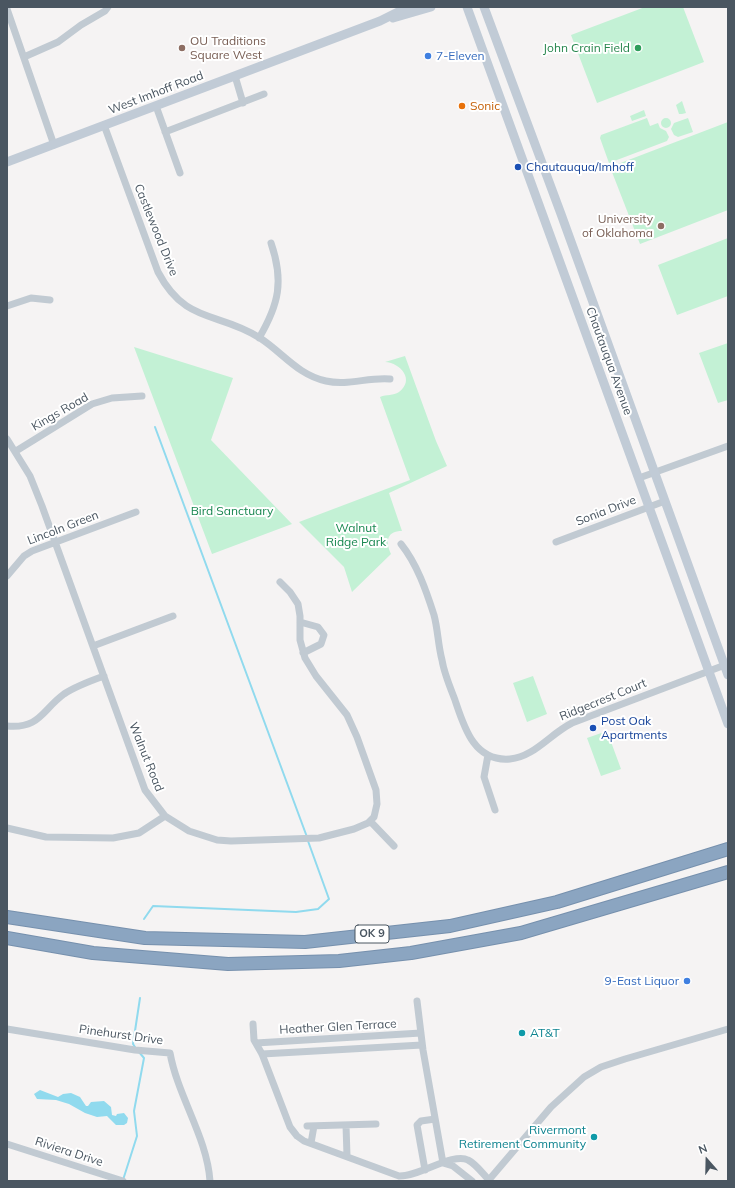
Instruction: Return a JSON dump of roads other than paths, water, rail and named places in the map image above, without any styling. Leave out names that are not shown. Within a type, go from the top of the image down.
[{"type":"highway","name":"OK 9","points":[[7,917],[146,938],[305,942],[450,926],[557,902],[728,849]]},
{"type":"highway","name":"OK 9","points":[[7,938],[93,953],[228,964],[339,961],[411,953],[521,933],[728,872]]},
{"type":"main road","points":[[380,21],[408,7]]},
{"type":"main road","points":[[380,21],[412,14],[431,7]]},
{"type":"main road","name":"Chautauqua Avenue","points":[[468,7],[728,724]]},
{"type":"main road","name":"Chautauqua Avenue","points":[[484,7],[561,214],[728,675]]},
{"type":"main road","name":"West Imhoff Road","points":[[7,162],[380,21]]},
{"type":"street","points":[[24,57],[58,42],[81,25],[101,14],[108,7]]},
{"type":"street","points":[[7,9],[54,145]]},
{"type":"street","points":[[235,76],[243,103]]},
{"type":"street","points":[[165,132],[264,94]]},
{"type":"street","points":[[156,106],[180,173]]},
{"type":"street","name":"Castlewood Drive","points":[[104,125],[154,261],[166,286],[178,300],[192,310],[259,338],[297,368],[312,377],[336,383],[357,382],[376,378],[390,379]]},
{"type":"street","points":[[259,338],[272,312],[279,291],[279,269],[271,243]]},
{"type":"street","points":[[7,306],[31,298],[50,300]]},
{"type":"street","name":"Kings Road","points":[[16,451],[92,404],[112,398],[142,396]]},
{"type":"street","name":"Walnut Road","points":[[7,439],[16,451],[36,489],[145,790],[165,816],[189,832],[210,838],[231,841],[319,838],[354,829],[370,821]]},
{"type":"street","points":[[639,478],[728,446]]},
{"type":"street","name":"Sonia Drive","points":[[556,542],[665,501]]},
{"type":"street","name":"Lincoln Green","points":[[7,576],[28,554],[136,512]]},
{"type":"street","points":[[401,544],[413,559],[431,607],[436,624],[442,662],[467,733],[476,745],[488,755],[484,776],[495,810]]},
{"type":"street","points":[[280,582],[295,598],[300,610],[300,640],[303,653],[316,676],[347,716],[357,737],[377,797],[376,811],[370,821],[394,846]]},
{"type":"street","points":[[93,646],[173,616]]},
{"type":"street","points":[[300,622],[318,627],[324,636],[321,644],[303,653]]},
{"type":"street","name":"Ridgecrest Court","points":[[488,755],[509,759],[522,757],[534,750],[553,734],[567,725],[725,665]]},
{"type":"street","points":[[7,726],[23,726],[33,722],[64,694],[104,676]]},
{"type":"street","points":[[7,828],[46,837],[113,838],[139,833],[165,816]]},
{"type":"street","points":[[417,1001],[422,1045],[443,1163]]},
{"type":"street","points":[[253,1024],[253,1033],[256,1043],[262,1054],[290,1127],[297,1136],[311,1143],[399,1176],[415,1174],[453,1159],[469,1160],[488,1180],[552,1107],[584,1077],[601,1068],[625,1059],[728,1029]]},
{"type":"street","name":"Pinehurst Drive","points":[[7,1028],[143,1052],[170,1053],[173,1073],[206,1160],[210,1181]]},
{"type":"street","name":"Heather Glen Terrace","points":[[256,1043],[421,1033]]},
{"type":"street","name":"Heather Glen Terrace","points":[[262,1054],[422,1045]]},
{"type":"street","points":[[425,1170],[417,1125],[421,1121],[435,1119]]},
{"type":"street","points":[[306,1126],[376,1124]]},
{"type":"street","points":[[346,1125],[347,1156]]},
{"type":"street","points":[[311,1143],[314,1126]]},
{"type":"street","name":"Riviera Drive","points":[[8,1144],[120,1180]]},
{"type":"street","points":[[443,1163],[453,1166],[472,1181]]},
{"type":"water","points":[[40,1090],[58,1097],[63,1094],[71,1093],[80,1097],[86,1106],[88,1106],[91,1102],[104,1101],[111,1107],[112,1115],[116,1116],[117,1114],[124,1113],[128,1118],[127,1123],[124,1125],[116,1125],[107,1116],[97,1117],[85,1113],[69,1104],[56,1100],[37,1099],[34,1094]]},
{"type":"waterway","points":[[155,427],[307,837]]},
{"type":"waterway","points":[[144,919],[153,906],[296,912],[318,909],[329,899],[308,841]]},
{"type":"waterway","points":[[135,1047],[133,1044],[140,998]]},
{"type":"waterway","points":[[123,1180],[137,1136],[134,1111],[144,1058],[139,1052]]},
{"type":"place","name":"OU Traditions Square West","points":[[182,48]]},
{"type":"place","name":"John Crain Field","points":[[638,48]]},
{"type":"place","name":"7-Eleven","points":[[428,56]]},
{"type":"place","name":"Sonic","points":[[462,106]]},
{"type":"place","name":"Chautauqua/Imhoff","points":[[518,167]]},
{"type":"place","name":"University of Oklahoma","points":[[661,226]]},
{"type":"place","name":"Post Oak Apartments","points":[[593,728]]},
{"type":"place","name":"9-East Liquor","points":[[687,981]]},
{"type":"place","name":"AT&T","points":[[522,1033]]},
{"type":"place","name":"Rivermont Retirement Community","points":[[594,1137]]},
{"type":"park label","name":"Bird Sanctuary","points":[[232,511]]},
{"type":"park label","name":"Walnut Ridge Park","points":[[356,535]]}]
